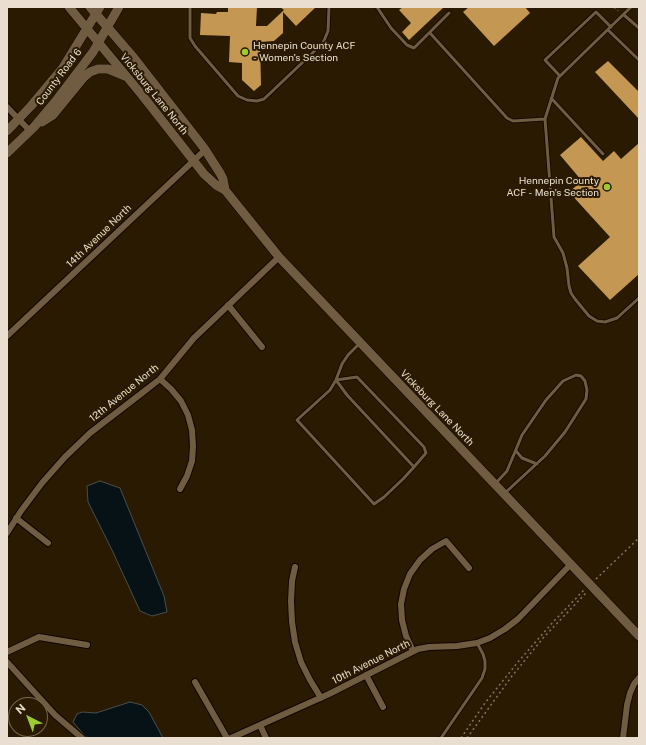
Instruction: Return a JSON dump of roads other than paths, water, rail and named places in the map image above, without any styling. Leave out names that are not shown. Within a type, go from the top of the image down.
[{"type":"main road","name":"Vicksburg Lane North","points":[[69,7],[128,77],[193,160],[209,178],[225,190],[279,257],[639,636]]},
{"type":"main road","name":"County Road 6","points":[[7,153],[32,129],[68,86],[98,42],[119,7]]},
{"type":"main road","name":"Vicksburg Lane North","points":[[95,9],[107,27],[134,58],[205,150],[223,179],[225,190]]},
{"type":"main road","name":"County Road 6","points":[[7,131],[19,120],[62,69],[87,28],[95,9]]},
{"type":"main road","points":[[32,129],[53,115],[84,77],[90,72],[98,68],[108,69],[128,77]]},
{"type":"street","points":[[7,107],[19,120],[32,129]]},
{"type":"street","name":"14th Avenue North","points":[[7,336],[205,150]]},
{"type":"street","name":"12th Avenue North","points":[[7,533],[16,518],[42,483],[65,457],[90,433],[160,379],[194,338],[279,257]]},
{"type":"street","points":[[228,306],[262,347]]},
{"type":"street","points":[[160,379],[181,401],[188,415],[192,430],[194,446],[192,461],[188,476],[180,489]]},
{"type":"street","points":[[16,518],[48,542]]},
{"type":"street","points":[[413,651],[406,636],[401,604],[404,588],[410,574],[420,560],[432,549],[446,541],[469,568]]},
{"type":"street","name":"10th Avenue North","points":[[231,738],[321,698],[413,651],[429,647],[457,646],[477,643],[490,638],[518,619],[571,564]]},
{"type":"street","points":[[296,567],[292,581],[291,601],[295,642],[301,662],[321,698]]},
{"type":"street","points":[[7,652],[39,637],[86,644]]},
{"type":"street","points":[[7,662],[55,715],[82,738]]},
{"type":"street","points":[[366,675],[382,707]]},
{"type":"street","points":[[623,738],[630,693],[634,684],[639,678]]},
{"type":"street","points":[[195,682],[227,738]]},
{"type":"street","points":[[260,725],[266,738]]},
{"type":"lane","points":[[190,7],[190,38],[195,46],[238,96],[247,100],[257,101],[264,99],[323,43],[328,31],[329,7]]},
{"type":"lane","points":[[377,7],[391,28],[407,45],[414,48],[430,33],[448,12]]},
{"type":"lane","points":[[631,7],[558,78],[545,119],[554,237],[563,253],[571,293],[589,316],[597,321],[605,322],[617,318],[639,298]]},
{"type":"lane","points":[[560,76],[545,60],[596,12],[639,60]]},
{"type":"lane","points":[[624,15],[639,28]]},
{"type":"lane","points":[[430,33],[507,118],[513,121],[545,119]]},
{"type":"lane","points":[[551,98],[603,154]]},
{"type":"lane","points":[[336,380],[357,377],[424,447],[426,453],[384,497],[374,504],[297,420],[330,390],[336,380],[342,364],[348,355],[360,343]]},
{"type":"lane","points":[[495,484],[507,471],[522,435],[546,400],[562,381],[576,375],[581,376],[585,381],[588,390],[586,399],[565,432],[545,456],[504,493]]},
{"type":"lane","points":[[336,380],[347,395],[414,467]]},
{"type":"lane","points":[[516,451],[522,458],[537,464]]},
{"type":"lane","points":[[442,738],[482,678],[485,669],[485,661],[477,643]]},
{"type":"place","name":"Hennepin County ACF - Women's Section","points":[[245,52]]},
{"type":"place","name":"Hennepin County ACF - Men's Section","points":[[607,187]]}]
